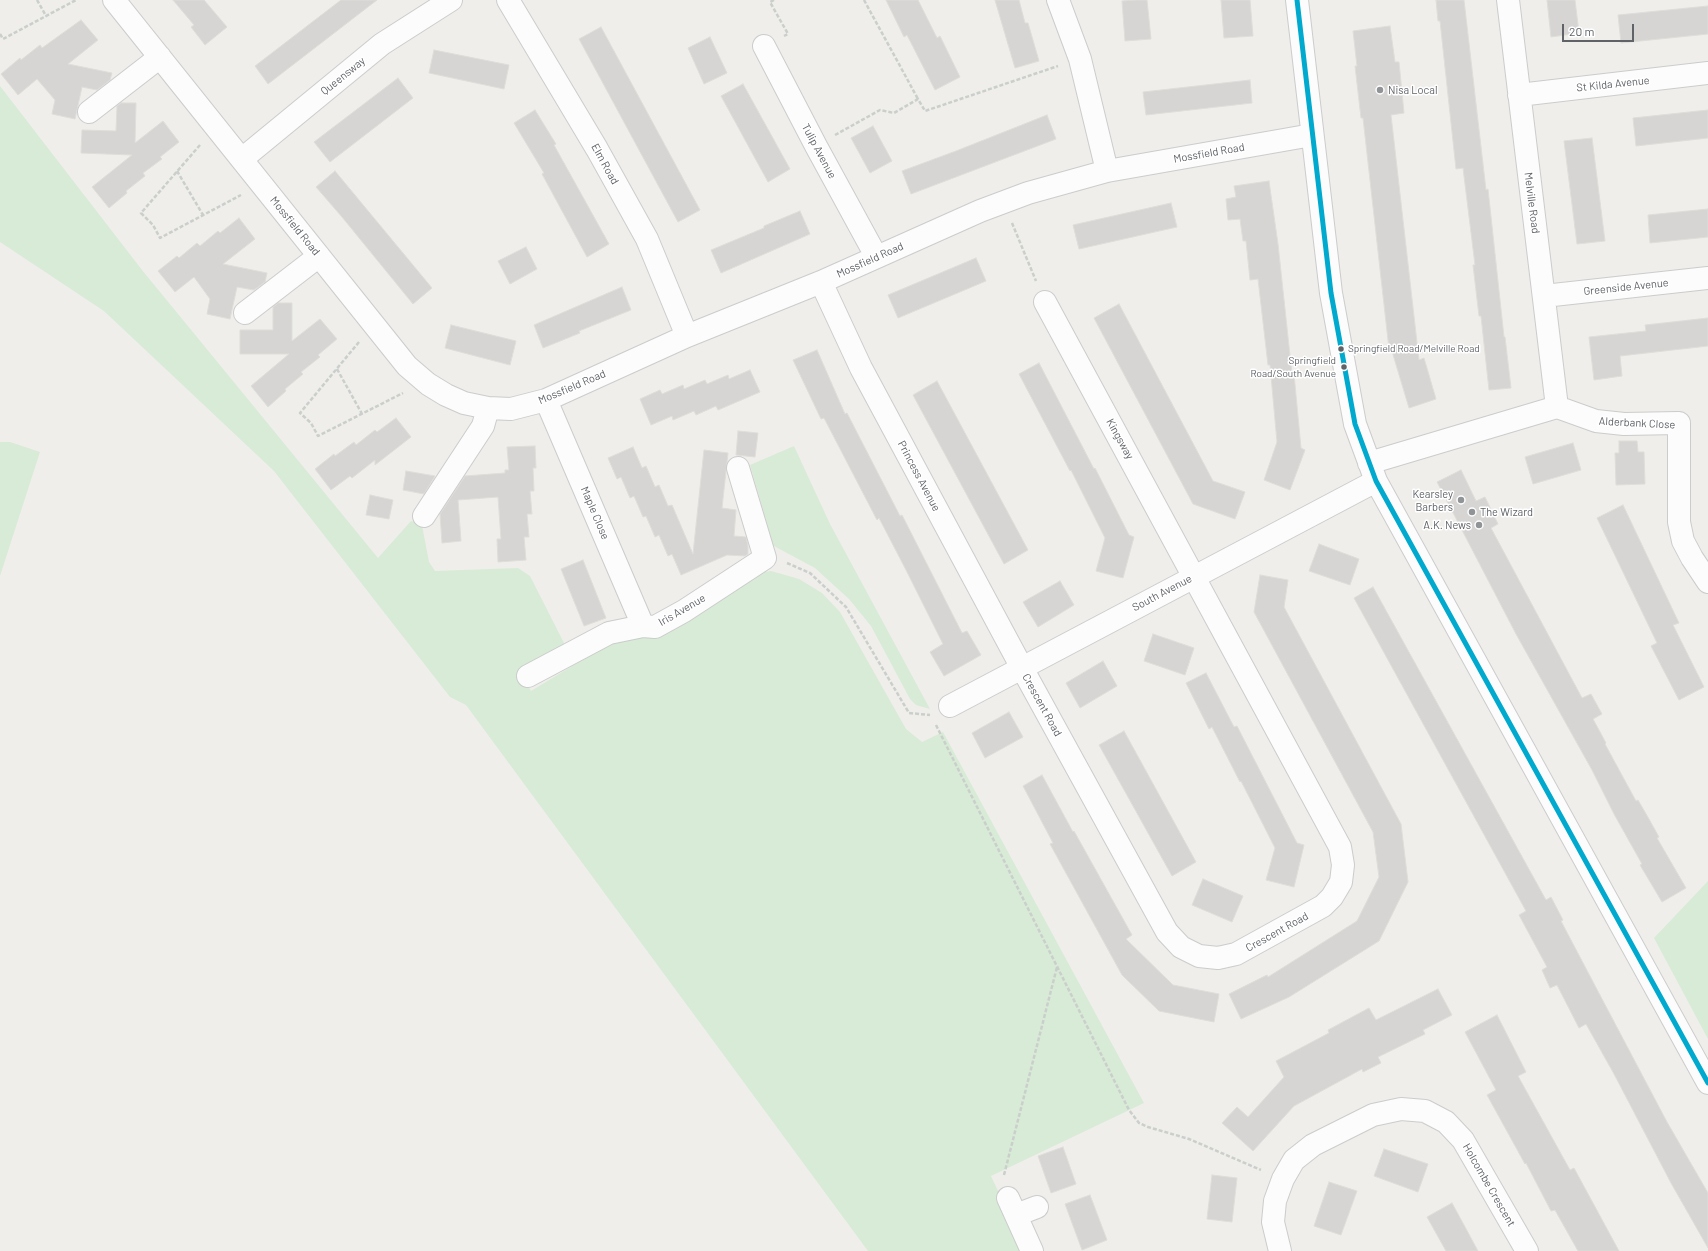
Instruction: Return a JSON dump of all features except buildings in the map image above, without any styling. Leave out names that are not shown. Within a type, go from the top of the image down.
[{"type":"street","name":"Mossfield Road","points":[[114,0],[407,366],[425,382],[446,395],[464,403],[488,408],[511,409],[546,400],[688,336],[822,282],[876,256],[1028,193],[1107,171],[1312,135]]},
{"type":"street","name":"Queensway","points":[[242,159],[382,44],[451,0]]},
{"type":"street","name":"Elm Road","points":[[508,0],[597,149],[647,239],[688,336]]},
{"type":"street","points":[[1058,0],[1080,59],[1107,171]]},
{"type":"street","points":[[1297,0],[1331,293],[1355,424],[1372,472],[1708,1083]]},
{"type":"street","name":"Melville Road","points":[[1508,0],[1557,407]]},
{"type":"street","name":"Tulip Avenue","points":[[764,46],[876,256]]},
{"type":"street","points":[[89,112],[160,57]]},
{"type":"street","name":"St Kilda Avenue","points":[[1519,95],[1708,73]]},
{"type":"street","points":[[245,313],[319,256]]},
{"type":"street","name":"Greenside Avenue","points":[[1544,296],[1708,278]]},
{"type":"street","name":"Princess Avenue","points":[[822,282],[861,368],[1022,668]]},
{"type":"street","name":"Kingsway","points":[[1045,302],[1194,576]]},
{"type":"street","name":"Maple Close","points":[[546,400],[643,626]]},
{"type":"street","points":[[1372,472],[1557,407]]},
{"type":"street","name":"Alderbank Close","points":[[1557,407],[1596,421],[1624,424],[1679,423],[1679,522],[1683,541],[1708,582]]},
{"type":"street","points":[[424,516],[483,426],[488,408]]},
{"type":"street","points":[[738,468],[765,558]]},
{"type":"street","name":"South Avenue","points":[[941,711],[1194,576],[1372,472]]},
{"type":"street","name":"Iris Avenue","points":[[528,676],[609,633],[643,626],[655,627],[684,611],[765,558]]},
{"type":"street","name":"Crescent Road","points":[[1022,668],[1167,932],[1181,947],[1199,956],[1218,958],[1236,954],[1323,906],[1332,897],[1341,882],[1343,865],[1340,847],[1194,576]]},
{"type":"street","name":"Holcombe Crescent","points":[[1280,1251],[1273,1222],[1275,1201],[1283,1179],[1294,1160],[1312,1145],[1373,1115],[1401,1109],[1425,1111],[1446,1122],[1463,1140],[1527,1251]]},
{"type":"street","points":[[1032,1251],[1012,1207],[1037,1207]]},
{"type":"path","points":[[37,0],[46,16]]},
{"type":"path","points":[[0,34],[3,39],[76,0]]},
{"type":"path","points":[[864,0],[925,111],[1080,59]]},
{"type":"path","points":[[816,146],[880,110],[894,113],[918,99]]},
{"type":"path","points":[[216,127],[141,213],[153,225],[160,238],[262,185]]},
{"type":"path","points":[[177,171],[203,215]]},
{"type":"path","points":[[1004,203],[1045,302]]},
{"type":"path","points":[[374,324],[300,413],[311,423],[318,436],[425,382]]},
{"type":"path","points":[[337,369],[362,414]]},
{"type":"path","points":[[765,558],[784,562],[810,573],[846,607],[909,713],[941,711],[1057,967],[1129,1110],[1139,1123],[1189,1139],[1283,1179]]},
{"type":"path","points":[[1012,1207],[1003,1180],[1057,967]]},
{"type":"green space","points":[[0,86],[142,270],[378,558],[411,521],[422,525],[429,562],[435,571],[518,568],[530,576],[565,645],[519,669],[531,691],[615,640],[758,573],[771,571],[799,579],[822,593],[840,612],[906,729],[922,742],[943,732],[1144,1103],[991,1176],[1026,1251],[868,1251],[466,705],[450,697],[274,471],[104,311],[0,242]]},
{"type":"green space","points":[[0,442],[10,442],[40,452],[0,576]]},
{"type":"green space","points":[[794,446],[830,524],[930,709],[916,705],[910,699],[871,626],[849,599],[815,568],[772,545],[750,465]]},
{"type":"green space","points":[[1708,881],[1708,1039],[1654,938]]},
{"type":"transit line","points":[[1297,0],[1331,293],[1355,424],[1376,481],[1708,1083]]},
{"type":"place","name":"Nisa Local","points":[[1380,90]]},
{"type":"place","name":"Springfield Road/Melville Road","points":[[1341,349]]},
{"type":"place","name":"Springfield Road/South Avenue","points":[[1344,367]]},
{"type":"place","name":"Kearsley Barbers","points":[[1461,500]]},
{"type":"place","name":"The Wizard","points":[[1472,512]]},
{"type":"place","name":"A.K. News","points":[[1479,525]]}]
